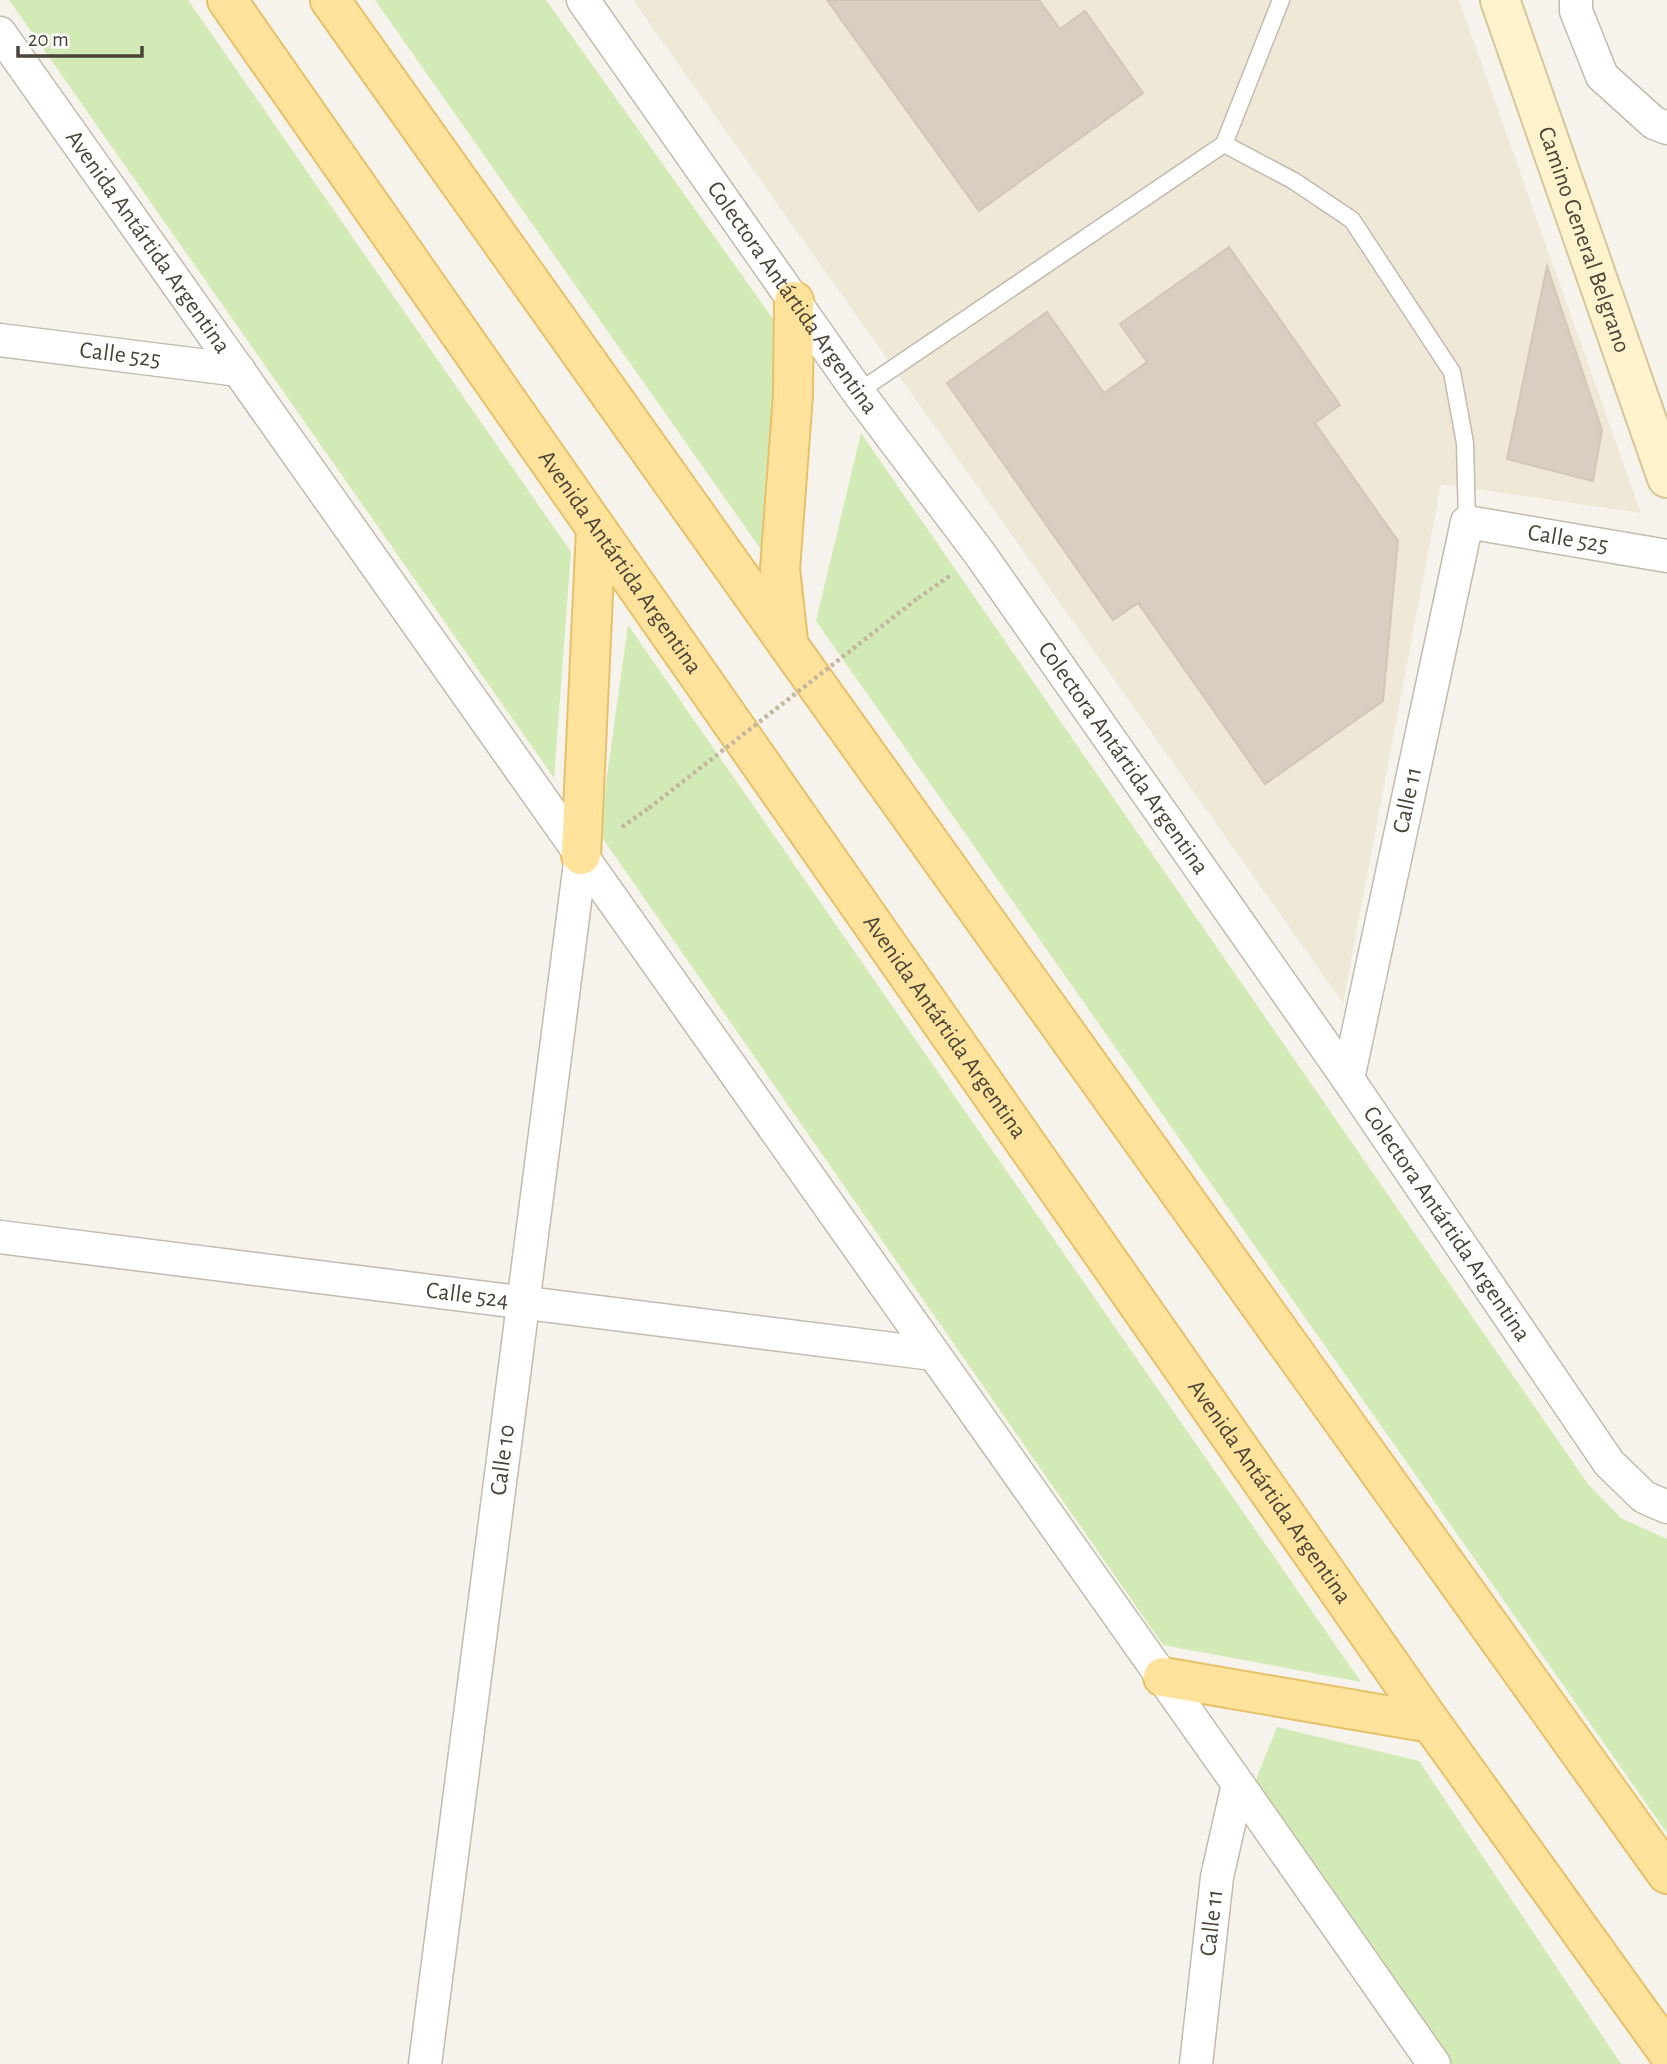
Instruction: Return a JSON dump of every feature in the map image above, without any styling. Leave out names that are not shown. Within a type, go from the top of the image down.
[{"type":"main road","name":"Avenida Antártida Argentina","points":[[227,0],[1432,1723],[1667,2051]]},
{"type":"main road","points":[[330,0],[1667,1874]]},
{"type":"main road","points":[[789,646],[780,569],[793,395],[794,301]]},
{"type":"main road","points":[[581,855],[596,529]]},
{"type":"main road","points":[[1163,1677],[1432,1723]]},
{"type":"street","name":"Colectora Antártida Argentina","points":[[583,0],[858,392],[980,554],[1348,1079],[1609,1463],[1644,1497],[1667,1507]]},
{"type":"street","name":"Camino General Belgrano","points":[[1500,0],[1667,478]]},
{"type":"street","points":[[1576,0],[1576,11],[1602,76],[1654,123],[1667,128]]},
{"type":"street","name":"Avenida Antártida Argentina","points":[[0,33],[1434,2064]]},
{"type":"street","name":"Calle 525","points":[[0,340],[239,370]]},
{"type":"street","name":"Calle 525","points":[[1467,522],[1667,556]]},
{"type":"street","name":"Calle 11","points":[[1348,1079],[1467,522]]},
{"type":"street","name":"Calle 10","points":[[425,2064],[581,855]]},
{"type":"street","name":"Calle 524","points":[[0,1237],[933,1354]]},
{"type":"street","name":"Calle 11","points":[[1196,2064],[1217,1877],[1238,1784]]},
{"type":"lane","points":[[858,392],[1224,144],[1281,0]]},
{"type":"lane","points":[[1224,144],[1294,181],[1352,220],[1452,372],[1465,443],[1467,522]]},
{"type":"path","points":[[649,808],[918,598]]},
{"type":"shaded area","points":[[633,0],[1459,0],[1641,513],[1441,484],[1343,1003]]},
{"type":"green space","points":[[9,0],[188,0],[571,552],[554,778]]},
{"type":"green space","points":[[375,0],[546,0],[808,368],[776,571]]},
{"type":"green space","points":[[861,433],[1588,1484],[1621,1518],[1667,1539],[1667,1833],[816,621]]},
{"type":"green space","points":[[628,625],[1361,1682],[1163,1645],[599,833]]},
{"type":"green space","points":[[1277,1727],[1419,1761],[1621,2064],[1449,2064],[1256,1780]]},
{"type":"building","points":[[827,0],[1039,0],[1060,29],[1085,11],[1143,93],[979,211]]},
{"type":"building","points":[[1229,247],[1340,405],[1315,423],[1398,541],[1383,701],[1265,784],[1138,603],[1113,620],[947,383],[1047,312],[1104,393],[1147,362],[1120,324]]},
{"type":"building","points":[[1547,266],[1602,430],[1593,481],[1507,459]]}]
